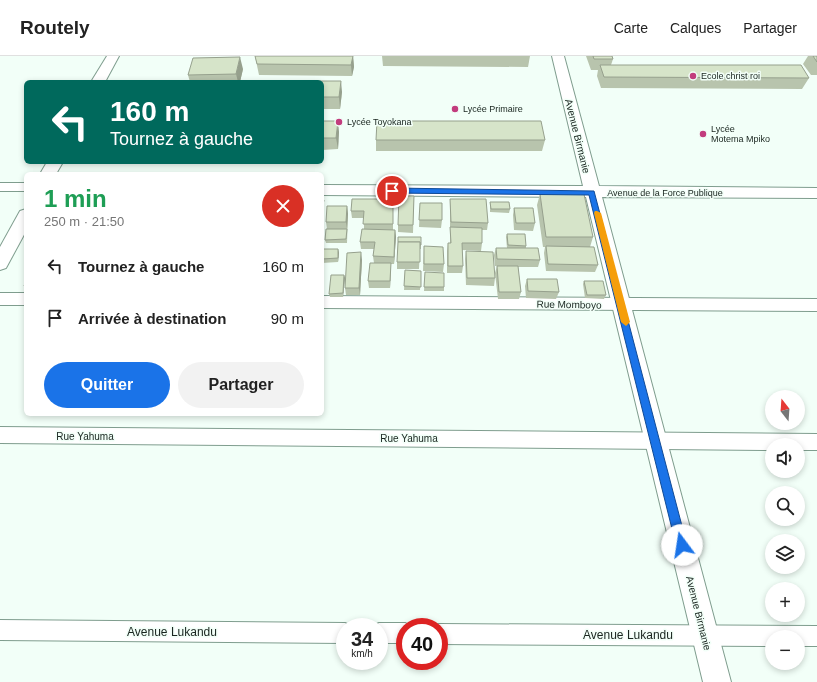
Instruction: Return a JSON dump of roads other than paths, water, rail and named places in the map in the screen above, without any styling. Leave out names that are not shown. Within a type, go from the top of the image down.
[{"type":"street","points":[[99,80],[113,56]]},
{"type":"street","name":"Avenue Birmanie","points":[[558,56],[716,682]]},
{"type":"street","points":[[0,187],[24,187]]},
{"type":"street","name":"Avenue de la Force Publique","points":[[324,190],[817,193]]},
{"type":"street","points":[[0,263],[24,219]]},
{"type":"street","points":[[0,299],[24,299]]},
{"type":"street","name":"Rue Momboyo","points":[[324,302],[817,305]]},
{"type":"street","name":"Rue Yahuma","points":[[0,435],[817,442]]},
{"type":"street","name":"Avenue Lukandu","points":[[0,630],[336,633]]},
{"type":"street","name":"Avenue Lukandu","points":[[448,634],[817,636]]},
{"type":"place","name":"Ecole christ roi","points":[[693,76]]},
{"type":"place","name":"Lycée Primaire","points":[[455,109]]},
{"type":"place","name":"Lycée Toyokana","points":[[339,122]]},
{"type":"place","name":"Lycée Motema Mpiko","points":[[703,134]]}]
